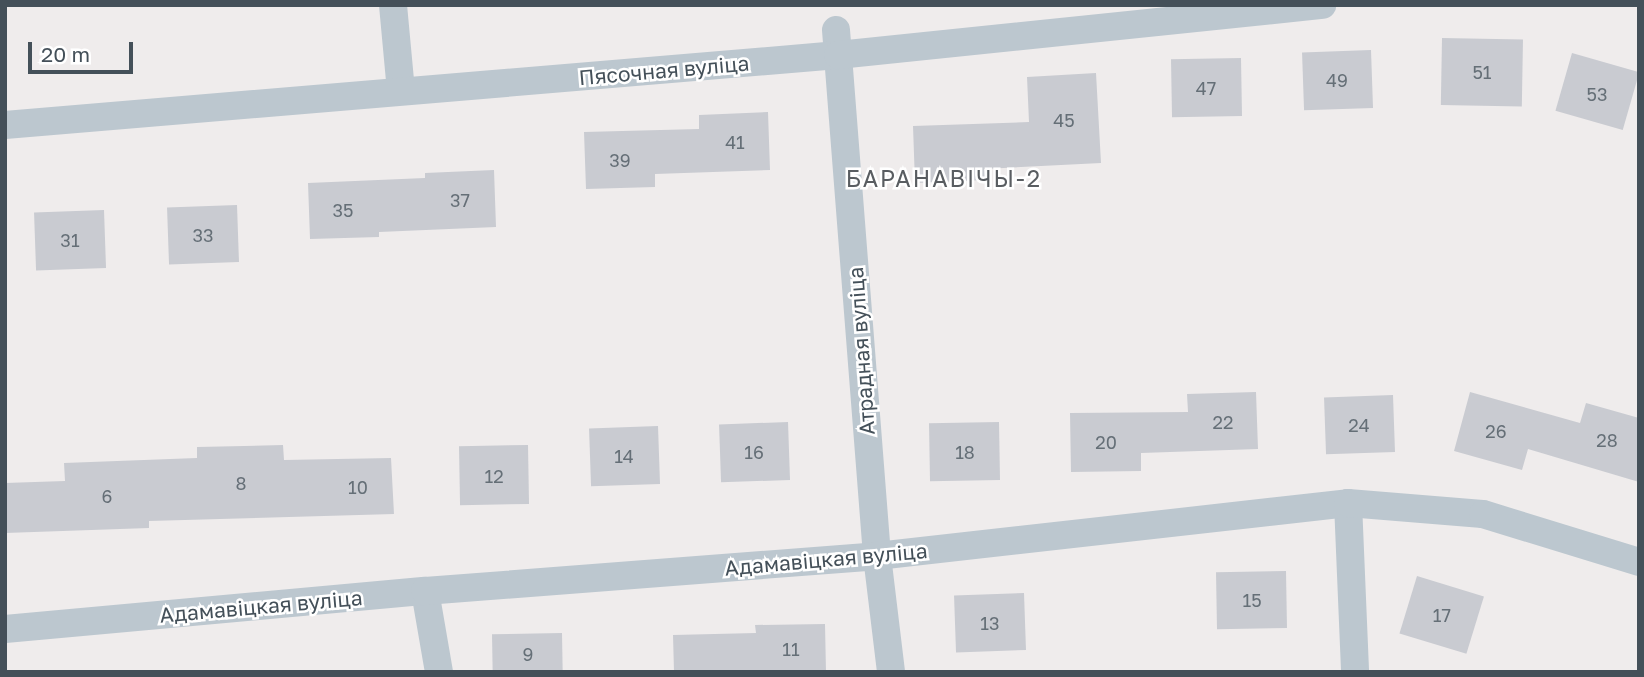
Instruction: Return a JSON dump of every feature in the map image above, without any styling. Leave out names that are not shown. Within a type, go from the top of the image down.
[{"type":"street","points":[[393,5],[401,91]]},
{"type":"street","name":"Пясочная вуліца","points":[[5,125],[401,91],[837,43],[1322,5]]},
{"type":"street","name":"Атрадная вуліца","points":[[837,43],[877,556],[891,672]]},
{"type":"street","points":[[1348,503],[1355,672]]},
{"type":"street","name":"Адамавіцкая вуліца","points":[[5,629],[425,591],[877,556],[1348,503],[1483,514],[1639,562]]},
{"type":"street","points":[[425,591],[439,672]]},
{"type":"building","points":[[1442,38],[1523,39],[1522,106],[1441,105]]},
{"type":"building","points":[[1371,50],[1373,108],[1304,110],[1302,52]]},
{"type":"building","points":[[1572,53],[1639,72],[1623,130],[1555,111]]},
{"type":"building","points":[[1241,58],[1242,116],[1172,117],[1171,59]]},
{"type":"building","points":[[1096,73],[1101,163],[984,169],[985,180],[915,183],[913,126],[1029,122],[1027,77]]},
{"type":"building","points":[[768,112],[770,170],[655,174],[655,187],[586,189],[584,132],[699,129],[699,115]]},
{"type":"building","points":[[494,170],[496,227],[379,232],[379,237],[310,239],[308,183],[425,178],[425,173]]},
{"type":"building","points":[[237,205],[239,262],[169,264],[167,207]]},
{"type":"building","points":[[104,210],[106,268],[36,270],[34,212]]},
{"type":"building","points":[[1256,392],[1258,449],[1141,453],[1141,471],[1071,472],[1070,413],[1188,412],[1187,394]]},
{"type":"building","points":[[1470,392],[1580,423],[1586,403],[1639,418],[1639,482],[1528,449],[1522,470],[1454,451]]},
{"type":"building","points":[[1393,395],[1395,452],[1326,454],[1324,397]]},
{"type":"building","points":[[788,422],[790,480],[721,482],[719,424]]},
{"type":"building","points":[[999,422],[1000,480],[930,481],[929,423]]},
{"type":"building","points":[[658,426],[660,484],[591,486],[589,428]]},
{"type":"building","points":[[283,445],[284,460],[391,458],[394,514],[149,521],[149,528],[5,533],[5,483],[65,481],[64,463],[197,458],[197,447]]},
{"type":"building","points":[[528,445],[529,504],[460,505],[459,446]]},
{"type":"building","points":[[1286,571],[1287,628],[1217,629],[1216,572]]},
{"type":"building","points":[[1417,576],[1484,596],[1466,654],[1399,633]]},
{"type":"building","points":[[1024,593],[1026,650],[956,652],[954,595]]},
{"type":"building","points":[[825,624],[826,672],[674,672],[673,635],[756,633],[755,625]]},
{"type":"building","points":[[562,633],[563,672],[493,672],[492,634]]},
{"type":"district","name":"БАРАНАВІЧЫ-2","points":[[944,178]]}]
